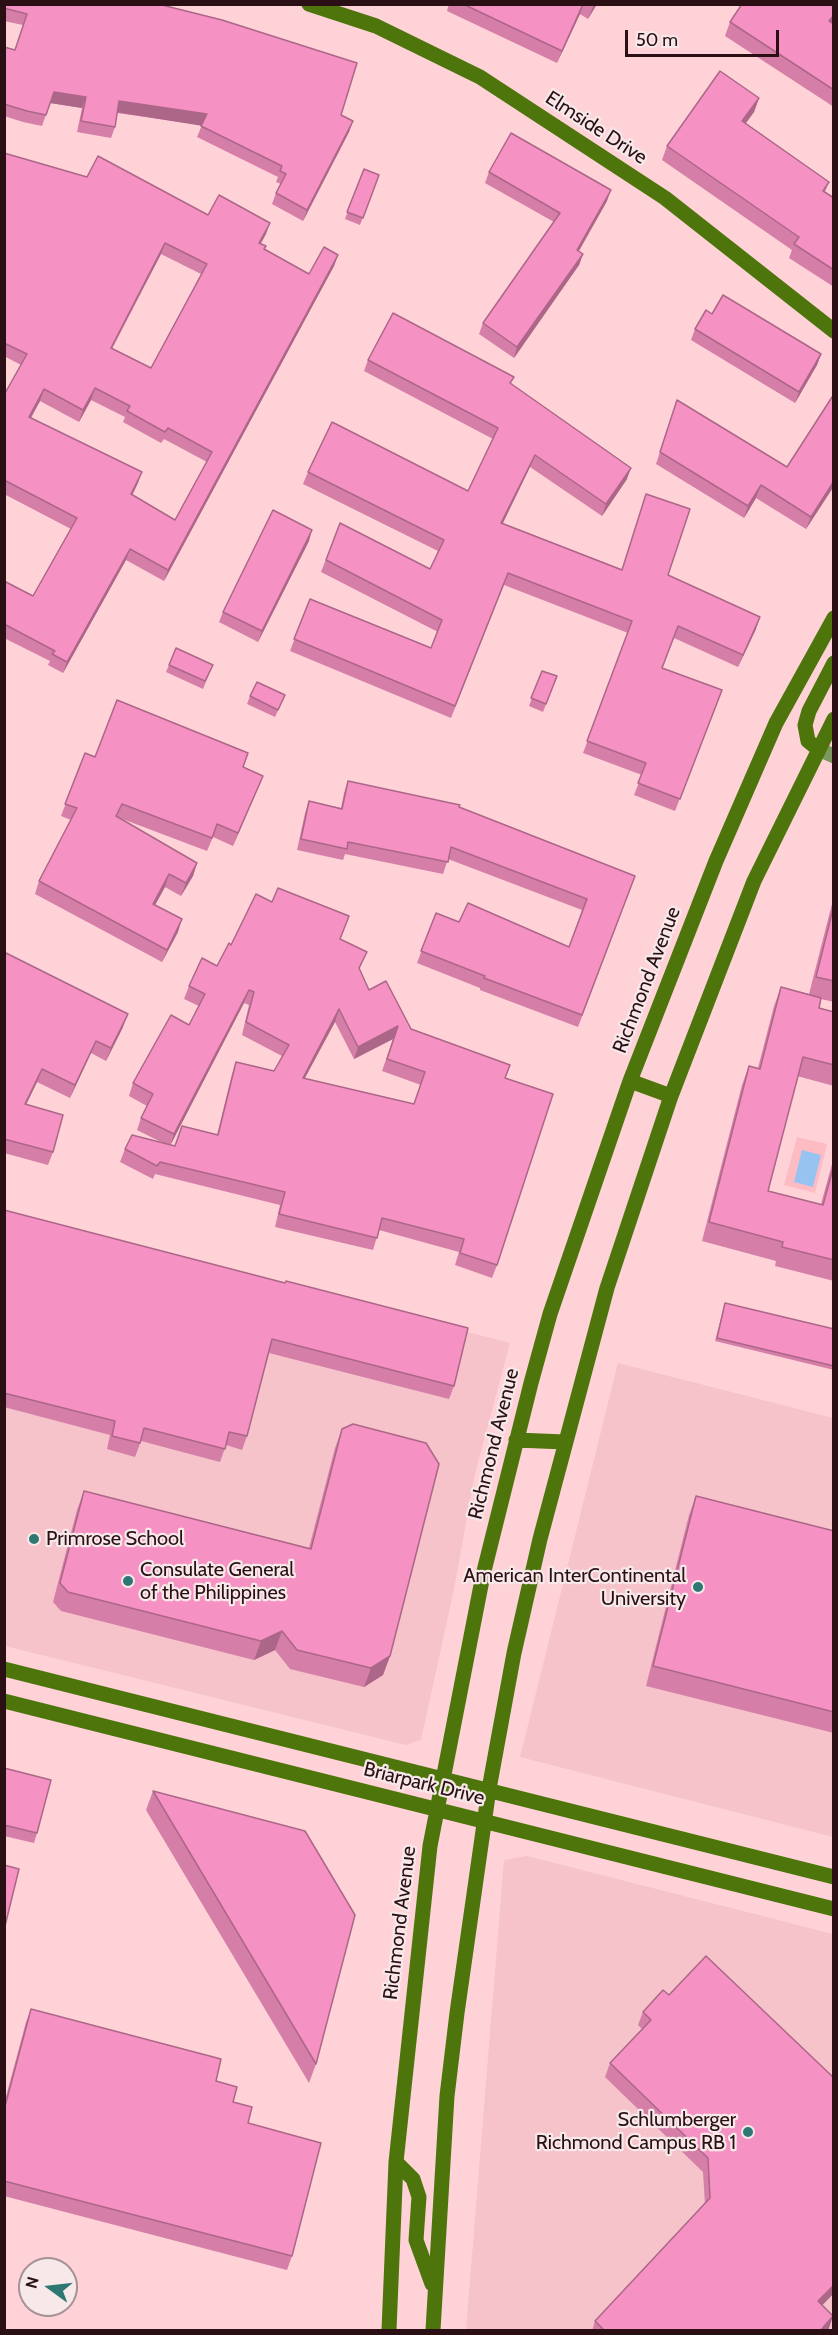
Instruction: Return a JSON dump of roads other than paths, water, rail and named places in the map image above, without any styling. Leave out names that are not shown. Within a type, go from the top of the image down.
[{"type":"main road","name":"Elmside Drive","points":[[309,4],[376,26],[480,77],[665,198],[834,331]]},
{"type":"main road","name":"Richmond Avenue","points":[[389,2331],[396,2162],[427,1869],[436,1809],[483,1575],[516,1440],[550,1314],[630,1081],[751,779],[776,723],[834,618]]},
{"type":"main road","points":[[818,749],[808,741],[805,725],[809,711],[834,663]]},
{"type":"main road","points":[[433,2331],[447,2096],[489,1789],[514,1653],[565,1442],[607,1288],[670,1096],[754,880],[834,719]]},
{"type":"main road","points":[[630,1081],[670,1096]]},
{"type":"main road","points":[[516,1440],[565,1442]]},
{"type":"main road","name":"Briarpark Drive","points":[[4,1669],[834,1877]]},
{"type":"main road","name":"Briarpark Drive","points":[[4,1701],[834,1909]]},
{"type":"main road","points":[[396,2162],[412,2179],[419,2197],[416,2240],[434,2290]]},
{"type":"street","points":[[818,749],[834,756]]},
{"type":"water","points":[[802,1150],[821,1155],[813,1187],[794,1182]]},
{"type":"place","name":"Primrose School","points":[[34,1539]]},
{"type":"place","name":"Consulate General of the Philippines","points":[[128,1581]]},
{"type":"place","name":"American InterContinental University","points":[[698,1587]]},
{"type":"place","name":"Schlumberger Richmond Campus RB 1","points":[[748,2132]]}]
